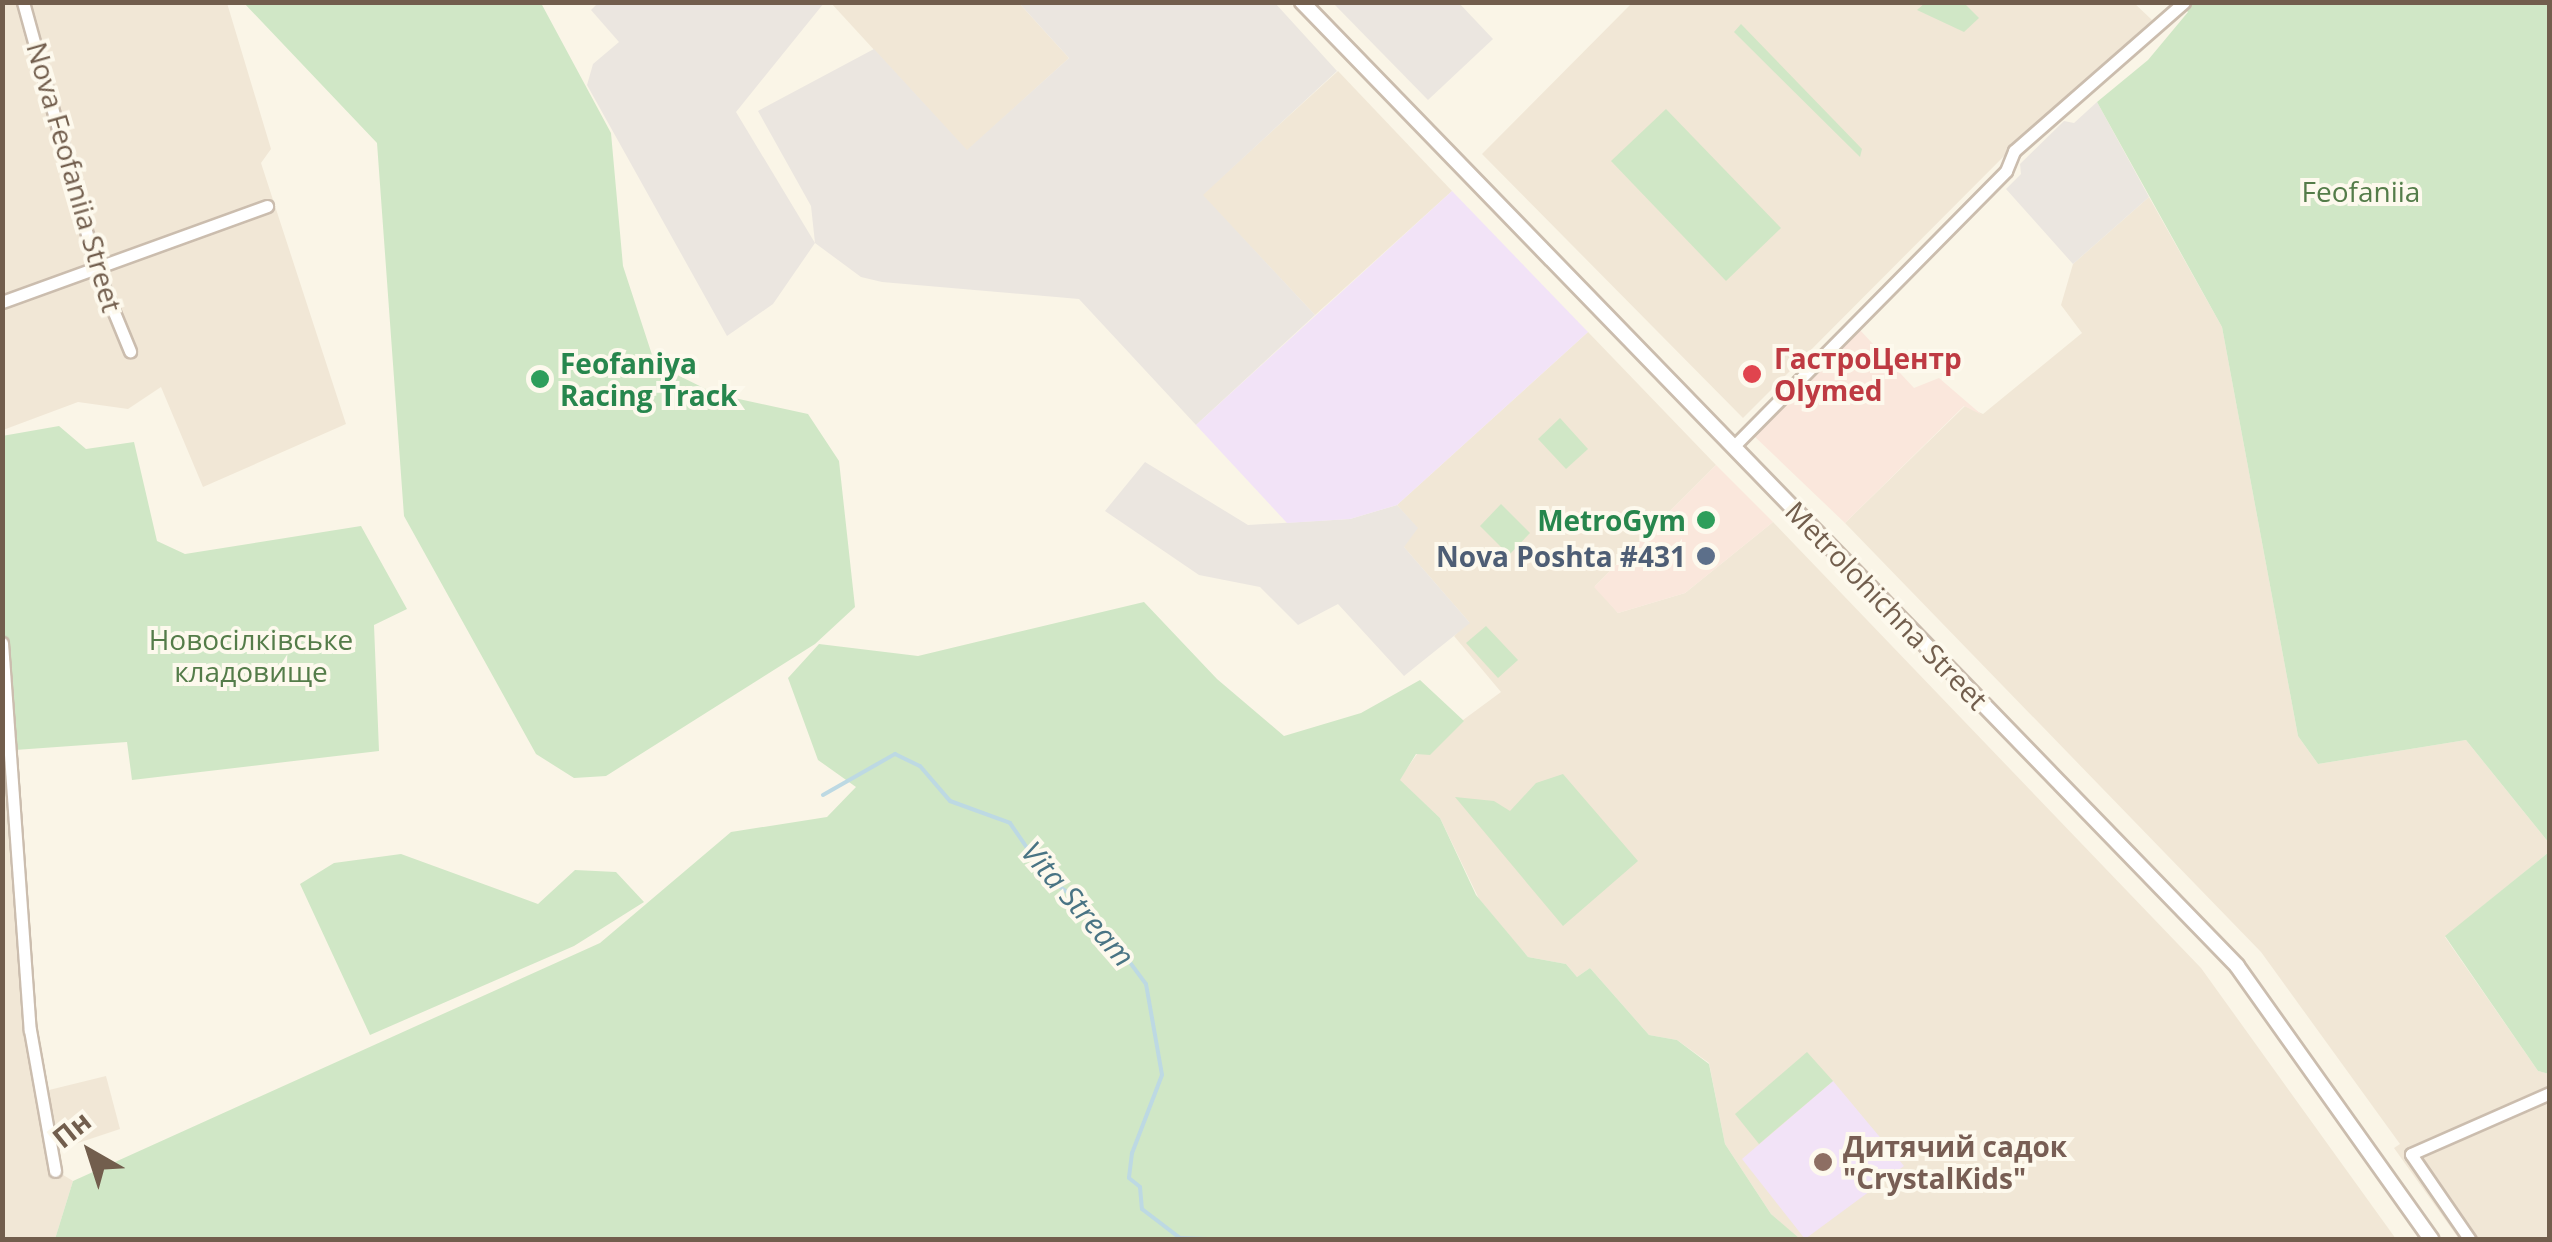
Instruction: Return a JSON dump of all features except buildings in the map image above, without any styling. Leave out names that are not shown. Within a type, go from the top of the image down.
[{"type":"street","name":"Nova Feofaniia Street","points":[[24,2],[96,271],[130,351]]},
{"type":"street","name":"Metrolohichna Street","points":[[1302,2],[2237,966],[2432,1240]]},
{"type":"street","points":[[1733,447],[2006,171],[2014,151],[2184,2]]},
{"type":"street","points":[[2,302],[268,206]]},
{"type":"street","points":[[2,643],[30,1030],[55,1171]]},
{"type":"street","points":[[2470,1240],[2411,1157],[2550,1093]]},
{"type":"shaded area","points":[[2133,2],[2152,20],[2049,111],[1743,418],[1482,154],[1632,3]]},
{"type":"shaded area","points":[[3,3],[227,3],[271,149],[261,163],[346,424],[203,487],[161,387],[128,409],[78,402],[3,430]]},
{"type":"shaded area","points":[[598,3],[824,3],[736,112],[815,243],[773,304],[727,336],[587,85],[593,64],[619,42],[591,10]]},
{"type":"shaded area","points":[[831,3],[1019,3],[1069,58],[967,151]]},
{"type":"shaded area","points":[[1019,3],[1275,3],[1337,71],[1203,195],[1315,315],[1196,425],[1079,299],[882,282],[861,277],[815,243],[811,206],[758,111],[874,49],[967,150],[1069,58]]},
{"type":"shaded area","points":[[1333,3],[1459,3],[1493,39],[1428,100]]},
{"type":"shaded area","points":[[1338,71],[1452,191],[1315,315],[1202,195]]},
{"type":"shaded area","points":[[2097,102],[2149,197],[2073,264],[2006,189],[2021,174],[2020,164],[2064,121],[2074,123]]},
{"type":"shaded area","points":[[1452,191],[1588,332],[1397,505],[1350,519],[1287,523],[1196,425]]},
{"type":"shaded area","points":[[2149,197],[2222,327],[2298,736],[2318,764],[2466,740],[2549,843],[2549,852],[2445,937],[2538,1071],[2549,1074],[2549,1239],[2459,1239],[2394,1148],[2400,1144],[2261,952],[1845,523],[1965,406],[1983,414],[2082,333],[2061,305],[2073,264]]},
{"type":"shaded area","points":[[1860,330],[1914,388],[1939,378],[1982,415],[1964,406],[1845,523],[1753,435]]},
{"type":"shaded area","points":[[1588,332],[1716,465],[1595,586],[1618,613],[1685,593],[1773,522],[2201,968],[2396,1239],[1800,1240],[1771,1214],[1725,1144],[1709,1063],[1677,1040],[1649,1035],[1590,968],[1577,977],[1566,964],[1528,957],[1479,899],[1440,818],[1399,780],[1417,754],[1501,692],[1454,636],[1469,622],[1403,546],[1417,528],[1397,505]]},
{"type":"shaded area","points":[[1145,462],[1248,525],[1350,519],[1397,505],[1418,528],[1404,547],[1470,623],[1404,676],[1338,604],[1298,625],[1260,587],[1199,575],[1105,511]]},
{"type":"shaded area","points":[[1716,465],[1773,522],[1685,593],[1618,613],[1594,587]]},
{"type":"shaded area","points":[[2,643],[26,970],[55,1170],[73,1181],[55,1239],[3,1239]]},
{"type":"shaded area","points":[[106,1076],[120,1129],[57,1150],[45,1091]]},
{"type":"shaded area","name":"Дитячий садок \"CrystalKids\"","points":[[1833,1081],[1904,1166],[1805,1239],[1742,1159]]},
{"type":"green space","name":"Feofaniya Racing Track","points":[[244,3],[541,3],[611,133],[623,266],[655,364],[716,394],[808,414],[839,461],[855,607],[815,644],[606,776],[574,778],[536,754],[404,516],[377,143]]},
{"type":"green space","points":[[1925,3],[1964,3],[1979,18],[1964,32],[1917,10]]},
{"type":"green space","name":"Feofaniia","points":[[2177,3],[2549,3],[2549,843],[2466,740],[2318,764],[2298,736],[2222,327],[2097,102],[2148,60],[2188,12]]},
{"type":"green space","points":[[1741,24],[1862,149],[1860,157],[1734,32]]},
{"type":"green space","points":[[1666,109],[1781,228],[1726,281],[1611,161]]},
{"type":"green space","points":[[1560,418],[1588,449],[1566,469],[1538,439]]},
{"type":"green space","name":"Новосілківське кладовище","points":[[59,426],[86,449],[134,442],[157,541],[185,554],[361,526],[407,609],[374,625],[379,751],[132,780],[127,742],[15,750],[2,643],[2,436]]},
{"type":"green space","points":[[1501,504],[1530,533],[1509,555],[1480,526]]},
{"type":"green space","points":[[1144,602],[1217,679],[1284,736],[1361,713],[1420,680],[1464,721],[1430,755],[1416,754],[1400,780],[1440,818],[1476,895],[1528,957],[1566,964],[1577,977],[1590,968],[1649,1035],[1677,1040],[1709,1064],[1725,1144],[1771,1214],[1800,1239],[55,1239],[73,1181],[600,943],[731,832],[827,817],[856,787],[818,760],[788,678],[819,644],[918,656]]},
{"type":"green space","points":[[1486,626],[1518,660],[1498,678],[1466,643]]},
{"type":"green space","points":[[1563,774],[1638,861],[1563,926],[1455,797],[1494,801],[1510,811],[1536,783]]},
{"type":"green space","points":[[2549,852],[2549,1074],[2538,1071],[2445,936]]},
{"type":"green space","points":[[401,854],[538,904],[575,870],[616,872],[644,902],[574,946],[370,1035],[300,884],[334,863]]},
{"type":"green space","points":[[1807,1052],[1833,1081],[1759,1144],[1735,1114]]},
{"type":"waterway","name":"Vita Stream","points":[[823,795],[895,754],[920,766],[950,801],[1010,823],[1047,877],[1091,910],[1146,984],[1162,1075],[1132,1153],[1129,1178],[1140,1187],[1142,1209],[1180,1238],[1235,1240]]},
{"type":"place","name":"ГастроЦентр Olymed","points":[[1752,374]]},
{"type":"place","name":"Feofaniya Racing Track","points":[[540,379]]},
{"type":"place","name":"MetroGym","points":[[1706,520]]},
{"type":"place","name":"Nova Poshta #431","points":[[1706,556]]},
{"type":"place","name":"Дитячий садок \"CrystalKids\"","points":[[1823,1162]]}]
